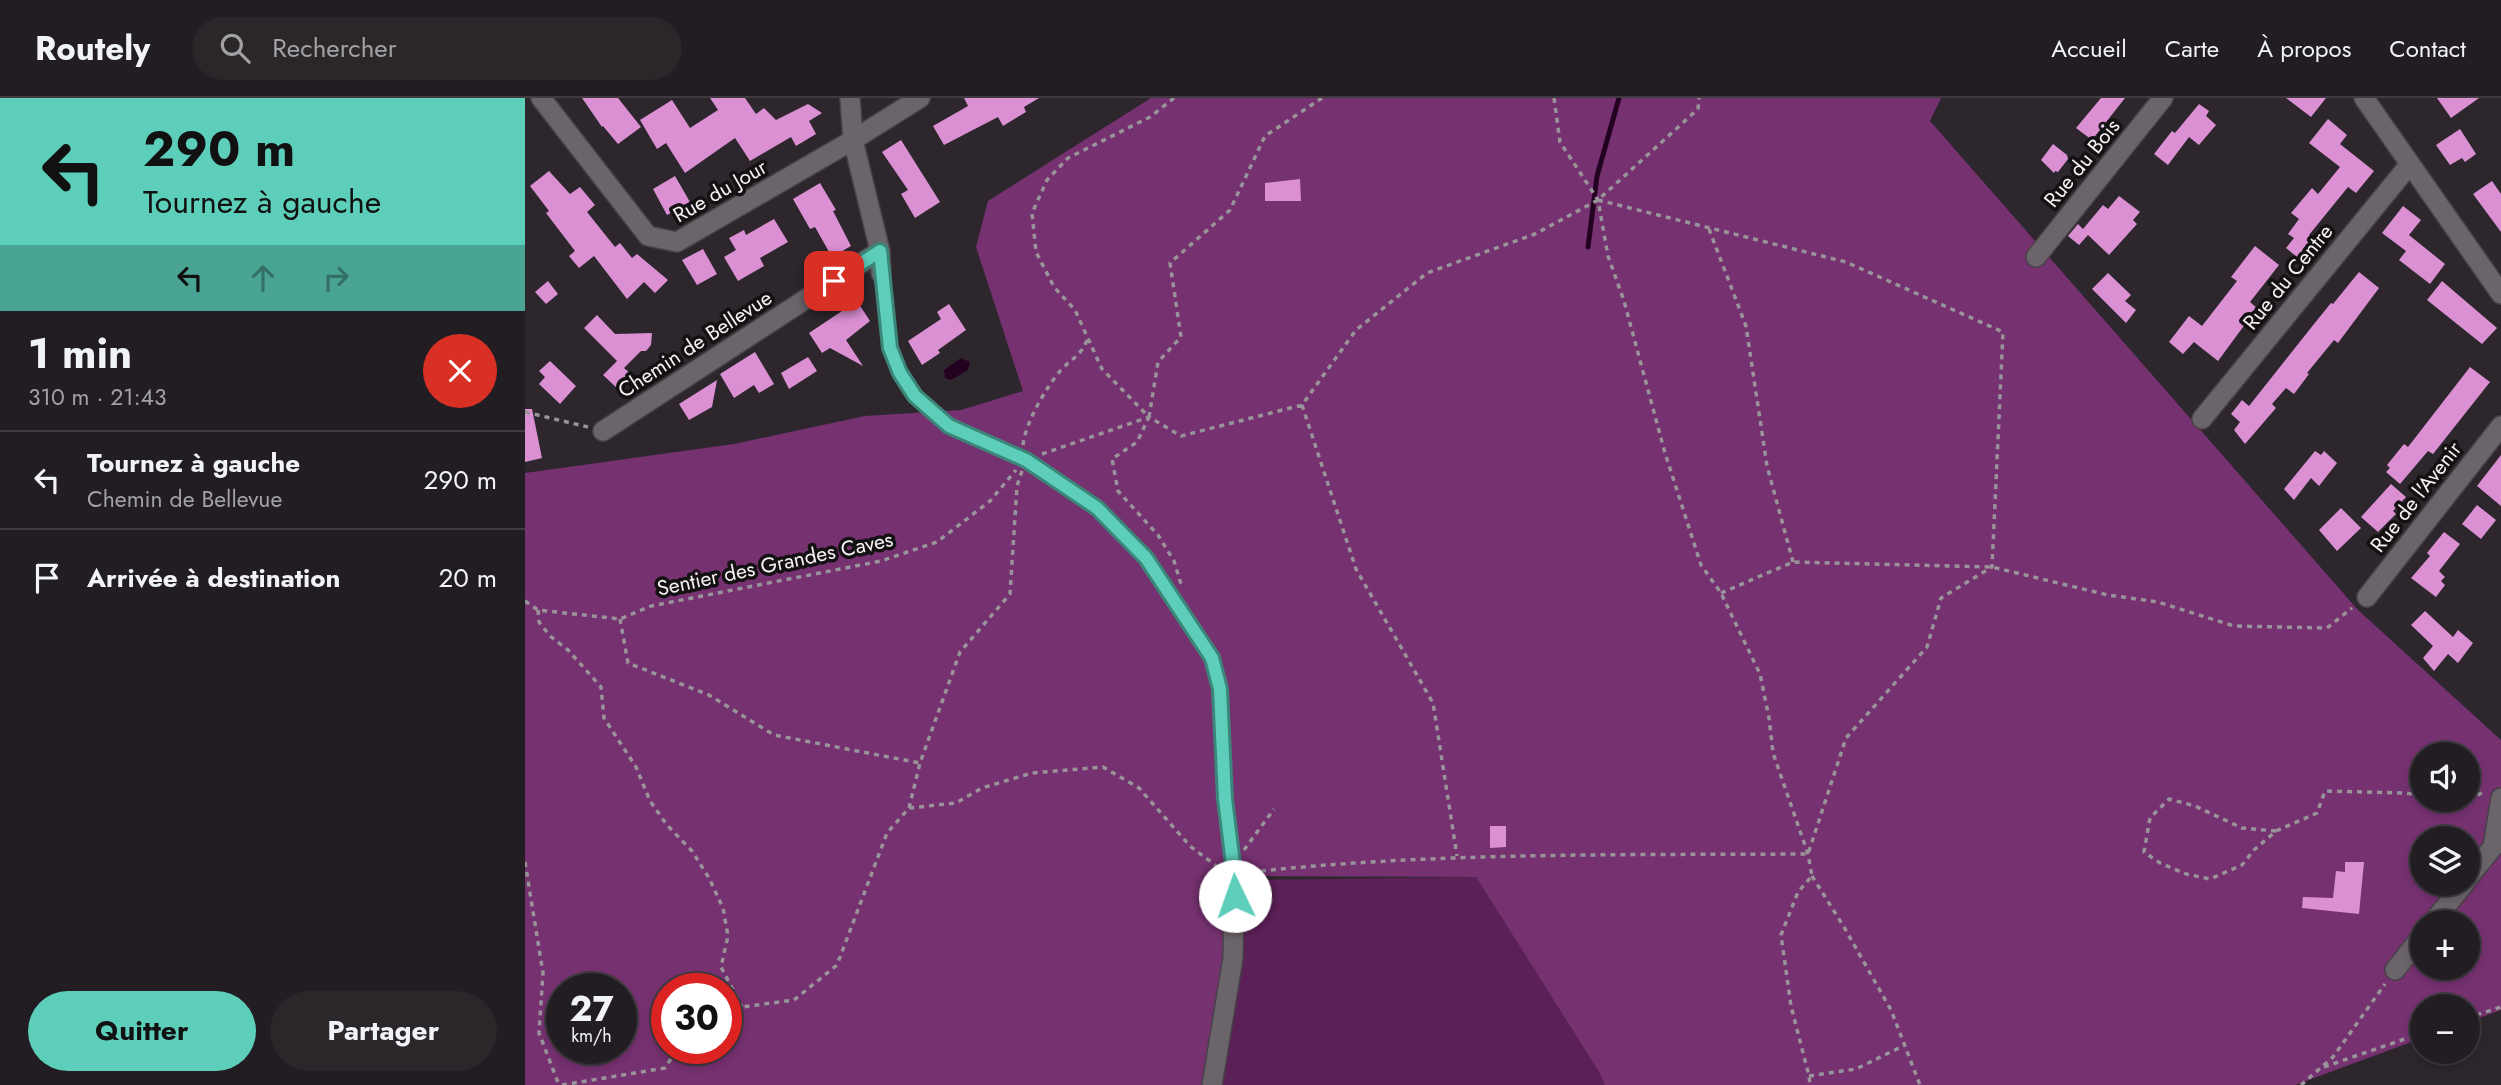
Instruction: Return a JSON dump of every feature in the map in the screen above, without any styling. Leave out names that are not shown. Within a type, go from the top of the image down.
[{"type":"street","name":"Rue du Jour","points":[[541,98],[648,236],[677,242],[853,141],[920,98]]},
{"type":"street","points":[[850,98],[853,141],[880,251],[881,273]]},
{"type":"street","name":"Rue du Bois","points":[[2036,257],[2163,98]]},
{"type":"street","points":[[2364,98],[2501,294]]},
{"type":"street","name":"Rue du Centre","points":[[2202,419],[2410,164]]},
{"type":"street","name":"Chemin de Bellevue","points":[[603,431],[880,251]]},
{"type":"street","name":"Rue de l'Avenir","points":[[2367,597],[2501,426]]},
{"type":"street","points":[[2480,863],[2493,847],[2494,794]]},
{"type":"street","points":[[1212,1085],[1233,958],[1234,870]]},
{"type":"street","points":[[2443,910],[2454,896]]},
{"type":"street","points":[[2395,970],[2410,951]]},
{"type":"lane","points":[[881,273],[890,348],[900,373],[915,396],[949,426],[1026,460],[1097,508],[1146,558],[1212,658],[1220,689],[1225,799],[1234,870]]},
{"type":"path","points":[[1174,98],[1150,117],[1068,158],[1047,180],[1032,213],[1036,252],[1054,287],[1075,310],[1102,369],[1149,417],[1181,436],[1302,405],[1356,330],[1427,273],[1535,234],[1598,200],[1698,109],[1699,98]]},
{"type":"path","points":[[1183,592],[1174,561],[1158,535],[1118,491],[1112,459],[1137,442],[1149,417],[1158,362],[1181,337],[1170,263],[1230,210],[1265,136],[1322,98]]},
{"type":"path","points":[[1554,98],[1560,142],[1598,200],[1608,256],[1624,301],[1665,453],[1701,565],[1721,593],[1760,674],[1773,753],[1808,854],[1812,876],[1891,1010],[1920,1085]]},
{"type":"path","points":[[1598,200],[1846,262],[2003,332],[1992,567]]},
{"type":"path","points":[[1709,228],[1746,326],[1767,466],[1793,562]]},
{"type":"path","points":[[742,1007],[794,1000],[837,965],[887,833],[909,808],[920,763],[960,652],[1010,594],[1017,486],[1026,460],[1022,443],[1038,404],[1061,371],[1085,348],[1088,336]]},
{"type":"path","points":[[1302,405],[1356,569],[1433,703],[1458,856]]},
{"type":"path","points":[[525,412],[603,431]]},
{"type":"path","points":[[1026,460],[1149,417]]},
{"type":"path","name":"Sentier des Grandes Caves","points":[[525,601],[538,610],[620,619],[651,606],[881,561],[937,541],[990,501],[1026,460]]},
{"type":"path","points":[[1721,593],[1793,562],[1992,567],[2108,595],[2158,602],[2234,626],[2327,628],[2367,597]]},
{"type":"path","points":[[1808,854],[1846,738],[1927,647],[1941,598],[1992,567]]},
{"type":"path","points":[[538,610],[539,622],[550,636],[568,650],[601,687],[604,718],[636,767],[650,801],[667,825],[692,851],[709,878],[723,908],[728,936],[721,967],[724,973]]},
{"type":"path","points":[[620,619],[628,663],[709,695],[774,736],[920,763]]},
{"type":"path","points":[[909,808],[956,803],[982,788],[1032,773],[1103,767],[1139,788],[1190,846],[1226,874],[1234,870],[1458,856],[1808,854]]},
{"type":"path","points":[[2276,831],[2242,828],[2195,806],[2169,799],[2150,818],[2144,852],[2160,863],[2186,874],[2210,879],[2242,865],[2254,850],[2276,831],[2317,813],[2325,791],[2410,794]]},
{"type":"path","points":[[1234,870],[1274,809]]},
{"type":"path","points":[[525,862],[544,973],[539,1032],[561,1085],[665,1068],[668,1064]]},
{"type":"path","points":[[1809,1085],[1791,1006],[1781,935],[1798,891],[1812,876]]},
{"type":"path","points":[[2301,1085],[2333,1057],[2395,970]]},
{"type":"path","points":[[2480,1014],[2501,1007]]},
{"type":"path","points":[[2322,1067],[2410,1037]]},
{"type":"path","points":[[1809,1076],[1856,1069],[1905,1045]]},
{"type":"shaded area","points":[[1151,98],[1941,98],[1930,121],[2358,610],[2501,740],[2501,1010],[2480,1018],[2480,994],[2410,994],[2410,1042],[2295,1085],[1605,1085],[1476,877],[1233,876],[1217,1044],[1203,1085],[525,1085],[525,473],[734,444],[865,416],[961,410],[1023,391],[976,247],[988,201]]},
{"type":"shaded area","points":[[961,358],[970,362],[968,370],[951,380],[945,378],[944,370]]},
{"type":"shaded area","points":[[1476,877],[1605,1085],[1217,1085],[1239,883],[1250,880]]},
{"type":"building","points":[[582,98],[618,98],[641,127],[618,144],[602,127]]},
{"type":"building","points":[[710,98],[745,98],[756,114],[764,108],[776,120],[808,104],[822,113],[809,121],[816,134],[796,146],[791,137],[750,161],[735,138],[685,173],[666,143],[657,149],[640,120],[672,100],[690,128],[718,110]]},
{"type":"building","points":[[964,98],[1039,98],[1024,107],[1026,112],[1003,126],[998,117],[944,145],[933,126],[968,106]]},
{"type":"building","points":[[2101,98],[2125,98],[2092,140],[2076,128]]},
{"type":"building","points":[[2286,98],[2326,98],[2311,117]]},
{"type":"building","points":[[2437,98],[2479,98],[2451,118]]},
{"type":"building","points":[[2199,104],[2209,111],[2206,116],[2216,125],[2199,145],[2189,137],[2168,165],[2154,154]]},
{"type":"building","points":[[2328,119],[2347,135],[2340,144],[2374,171],[2356,193],[2348,187],[2309,235],[2318,242],[2303,262],[2286,248],[2294,238],[2288,234],[2299,219],[2291,213],[2312,188],[2318,194],[2340,167],[2309,143]]},
{"type":"building","points":[[2460,129],[2476,154],[2465,162],[2462,158],[2450,165],[2436,145]]},
{"type":"building","points":[[901,140],[940,202],[915,218],[901,194],[908,190],[882,152]]},
{"type":"building","points":[[2053,144],[2067,155],[2068,159],[2058,172],[2054,173],[2041,160]]},
{"type":"building","points":[[549,171],[570,194],[580,187],[595,205],[587,212],[615,247],[620,243],[632,258],[637,254],[668,280],[655,293],[644,282],[627,299],[594,256],[579,268],[569,256],[575,251],[546,213],[549,211],[530,186]]},
{"type":"building","points":[[675,176],[690,202],[667,215],[653,189]]},
{"type":"building","points":[[1300,179],[1301,201],[1265,201],[1265,183]]},
{"type":"building","points":[[2492,181],[2501,194],[2501,232],[2473,194]]},
{"type":"building","points":[[820,183],[836,210],[833,211],[851,246],[832,257],[815,227],[810,229],[793,199]]},
{"type":"building","points":[[2119,196],[2140,212],[2133,220],[2137,224],[2109,255],[2088,235],[2079,245],[2068,236],[2078,224],[2083,229],[2103,205],[2108,209]]},
{"type":"building","points":[[2403,206],[2421,220],[2409,235],[2445,264],[2430,284],[2399,260],[2406,251],[2382,233]]},
{"type":"building","points":[[774,219],[788,242],[760,258],[764,266],[738,281],[724,257],[736,250],[729,238],[744,230],[746,235]]},
{"type":"building","points":[[2255,246],[2279,265],[2250,302],[2257,308],[2218,361],[2194,342],[2183,354],[2169,342],[2189,316],[2202,326],[2237,281],[2231,277]]},
{"type":"building","points":[[703,249],[717,274],[697,285],[682,260]]},
{"type":"building","points":[[2359,272],[2379,288],[2338,343],[2334,340],[2307,373],[2309,374],[2294,394],[2286,388],[2272,404],[2276,408],[2245,444],[2234,430],[2240,422],[2231,414],[2242,400],[2249,406]]},
{"type":"building","points":[[2108,273],[2131,295],[2125,301],[2136,310],[2126,323],[2092,289]]},
{"type":"building","points":[[548,281],[558,294],[546,304],[535,292]]},
{"type":"building","points":[[2442,281],[2497,328],[2482,344],[2427,300]]},
{"type":"building","points":[[857,301],[870,321],[846,340],[863,366],[830,348],[822,353],[809,333]]},
{"type":"building","points":[[949,304],[966,330],[922,365],[908,341],[941,319],[937,312]]},
{"type":"building","points":[[597,315],[615,334],[652,333],[651,345],[624,368],[632,375],[618,389],[603,375],[617,361],[584,328]]},
{"type":"building","points":[[755,352],[774,384],[759,393],[754,385],[734,398],[720,374]]},
{"type":"building","points":[[808,357],[817,371],[789,389],[781,373]]},
{"type":"building","points":[[550,361],[576,386],[560,404],[539,384],[545,377],[539,371]]},
{"type":"building","points":[[2470,367],[2490,382],[2433,454],[2428,451],[2400,484],[2386,472],[2390,468],[2387,465],[2404,444],[2408,447]]},
{"type":"building","points":[[717,380],[712,407],[689,420],[679,404]]},
{"type":"building","points":[[525,409],[532,409],[542,458],[525,462]]},
{"type":"building","points":[[2315,451],[2321,455],[2324,451],[2337,463],[2319,486],[2311,478],[2294,500],[2284,489]]},
{"type":"building","points":[[2501,455],[2501,506],[2477,486]]},
{"type":"building","points":[[2391,484],[2406,497],[2393,511],[2396,514],[2378,532],[2361,517]]},
{"type":"building","points":[[2477,505],[2496,520],[2481,539],[2462,524]]},
{"type":"building","points":[[2341,508],[2361,528],[2337,551],[2319,530]]},
{"type":"building","points":[[2444,532],[2460,544],[2439,571],[2445,577],[2441,581],[2445,585],[2436,597],[2411,578],[2430,556],[2427,553]]},
{"type":"building","points":[[2425,611],[2453,637],[2458,630],[2473,643],[2458,663],[2448,654],[2434,671],[2423,658],[2433,646],[2411,625]]},
{"type":"building","points":[[1490,826],[1506,826],[1506,847],[1490,848]]},
{"type":"building","points":[[2345,862],[2364,862],[2359,914],[2302,908],[2303,897],[2333,898],[2336,871],[2345,872]]},
{"type":"waterway","points":[[1588,247],[1597,176],[1619,98]]},
{"type":"route","points":[[834,281],[880,251],[890,348],[900,373],[915,396],[949,426],[1026,460],[1097,508],[1146,558],[1212,658],[1220,689],[1225,799],[1235,896]]}]
